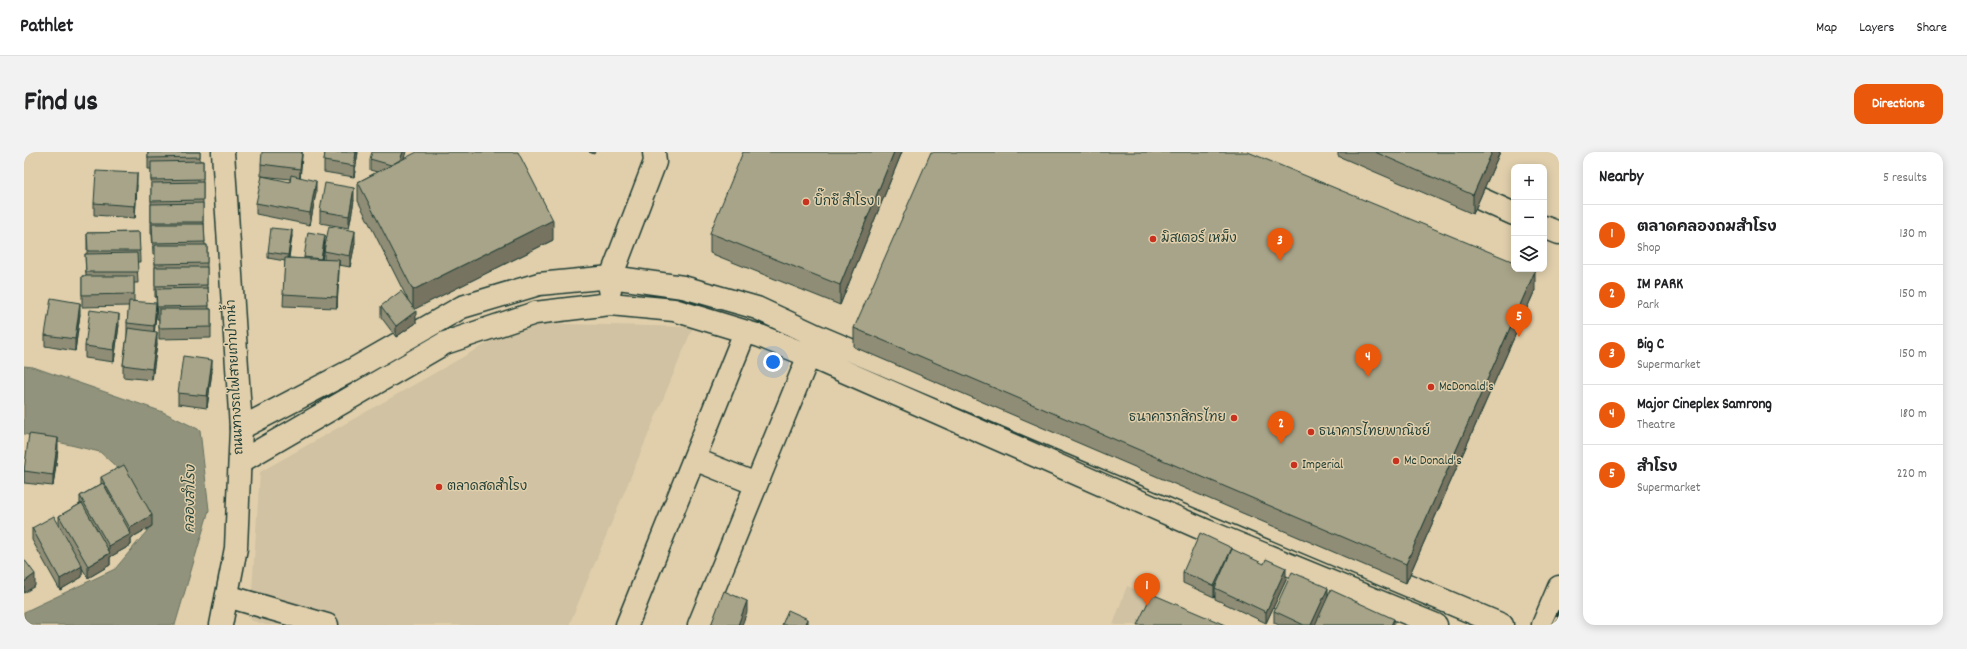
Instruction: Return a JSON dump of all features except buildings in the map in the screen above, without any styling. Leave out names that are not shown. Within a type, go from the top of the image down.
[{"type":"main road","name":"ถนนทางรถไฟสายเก่าปากน้ำ","points":[[221,625],[236,548],[241,428],[223,152]]},
{"type":"main road","points":[[610,304],[611,277],[655,162],[654,152]]},
{"type":"main road","points":[[1437,180],[1511,213]]},
{"type":"main road","points":[[1547,228],[1559,233]]},
{"type":"main road","points":[[241,428],[352,370],[462,307],[539,284],[611,277],[683,287],[757,308],[817,336],[1502,625]]},
{"type":"main road","points":[[240,462],[445,343],[535,313],[610,304],[674,310],[745,332],[809,356],[1207,530],[1436,625]]},
{"type":"main road","points":[[421,330],[431,351]]},
{"type":"main road","points":[[627,625],[745,332]]},
{"type":"main road","points":[[699,625],[817,336]]},
{"type":"main road","points":[[694,459],[756,484]]},
{"type":"main road","points":[[1543,625],[1559,586]]},
{"type":"main road","points":[[227,596],[327,625]]},
{"type":"shaded area","points":[[523,323],[693,327],[569,625],[266,625],[250,620],[260,472]]},
{"type":"shaded area","points":[[1127,586],[1221,625],[1113,625]]},
{"type":"water","name":"คลองสำโรง","points":[[24,366],[33,367],[163,412],[200,430],[209,510],[175,625],[24,625],[24,612],[115,569],[152,525],[133,482],[100,452],[24,434]]},
{"type":"railway","points":[[1553,625],[1559,612]]},
{"type":"place","name":"บิ๊กซี สำโรง 1","points":[[806,202]]},
{"type":"place","name":"มิสเตอร์ เหม็ง","points":[[1153,239]]},
{"type":"place","name":"Big C","points":[[1280,261]]},
{"type":"place","name":"สำโรง","points":[[1519,337]]},
{"type":"place","name":"Major Cineplex Samrong","points":[[1368,377]]},
{"type":"place","name":"McDonald's","points":[[1431,387]]},
{"type":"place","name":"ธนาคารกสิกรไทย","points":[[1234,418]]},
{"type":"place","name":"ธนาคารไทยพาณิชย์","points":[[1311,432]]},
{"type":"place","name":"IM PARK","points":[[1281,444]]},
{"type":"place","name":"Mc Donald's","points":[[1396,461]]},
{"type":"place","name":"Imperial","points":[[1294,465]]},
{"type":"place","name":"ตลาดสดสำโรง","points":[[439,487]]},
{"type":"place","name":"ตลาดคลองถมสำโรง","points":[[1147,606]]}]
